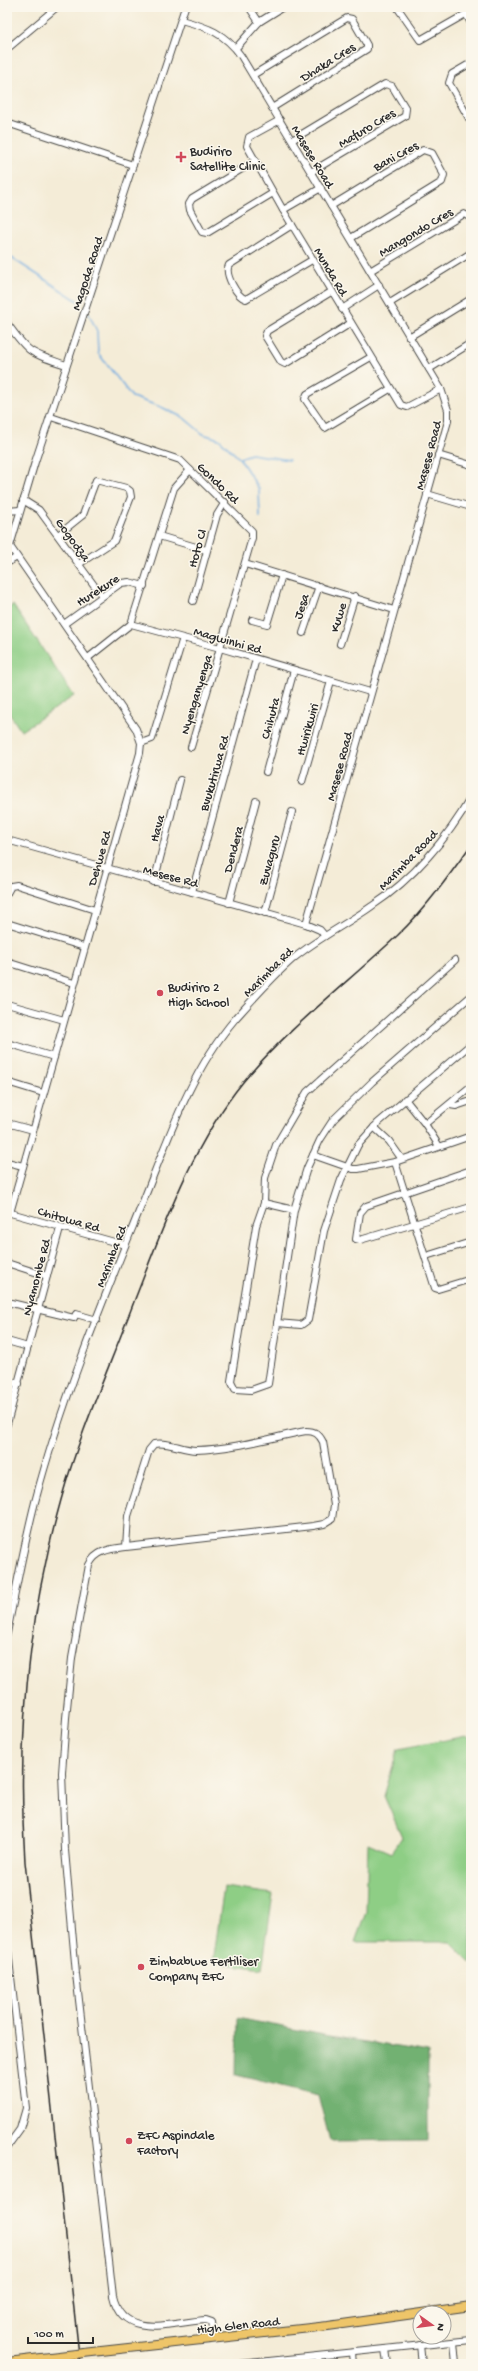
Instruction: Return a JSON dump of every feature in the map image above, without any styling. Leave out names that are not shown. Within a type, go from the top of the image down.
[{"type":"main road","name":"High Glen Road","points":[[7,2362],[328,2326],[471,2306]]},
{"type":"street","points":[[7,49],[57,7]]},
{"type":"street","name":"Magoda Road","points":[[9,544],[51,417],[66,365],[185,7]]},
{"type":"street","points":[[249,7],[259,22]]},
{"type":"street","points":[[236,48],[259,22],[283,7]]},
{"type":"street","points":[[397,7],[420,40],[468,13],[471,23]]},
{"type":"street","name":"Dhaka Cres","points":[[253,75],[347,18],[352,19],[367,45],[366,49],[272,108]]},
{"type":"street","name":"Masese Road","points":[[181,20],[218,32],[236,48],[441,389],[448,416],[306,924]]},
{"type":"street","points":[[471,63],[452,74],[449,83],[471,122]]},
{"type":"street","name":"Mafuro Cres","points":[[292,140],[385,84],[392,86],[396,92],[406,109],[405,116],[311,172]]},
{"type":"street","name":"Munda Rd","points":[[280,120],[247,139],[247,146],[282,210],[331,292],[390,389],[404,407],[441,389]]},
{"type":"street","points":[[7,123],[133,165]]},
{"type":"street","name":"Bani Cres","points":[[331,206],[423,150],[432,153],[444,175],[442,182],[351,238]]},
{"type":"street","points":[[256,161],[192,199],[189,204],[190,210],[202,232],[207,233],[273,193]]},
{"type":"street","points":[[282,210],[321,188]]},
{"type":"street","name":"Mangondo Cres","points":[[370,271],[464,214],[471,218]]},
{"type":"street","points":[[292,225],[229,265],[227,272],[231,282],[242,297],[246,299],[312,260]]},
{"type":"street","points":[[390,303],[471,253]]},
{"type":"street","points":[[342,309],[379,285]]},
{"type":"street","points":[[331,292],[266,331],[265,336],[281,362],[285,364],[351,323]]},
{"type":"street","points":[[410,337],[471,299]]},
{"type":"street","points":[[7,323],[22,344],[32,353],[66,365]]},
{"type":"street","points":[[429,369],[471,343]]},
{"type":"street","points":[[371,357],[307,394],[305,399],[324,428],[390,389]]},
{"type":"street","name":"Gondo Rd","points":[[51,417],[175,457],[185,463],[190,470],[225,502],[252,530],[220,648]]},
{"type":"street","points":[[438,455],[471,466]]},
{"type":"street","points":[[88,658],[131,624],[174,488],[190,470]]},
{"type":"street","points":[[58,534],[83,515],[96,480],[126,488],[130,491],[131,497],[115,539],[79,564]]},
{"type":"street","points":[[427,494],[471,507]]},
{"type":"street","name":"Gogodza","points":[[23,500],[39,510],[102,596]]},
{"type":"street","name":"Hoto Cl","points":[[193,601],[217,515],[225,502]]},
{"type":"street","points":[[7,512],[20,510]]},
{"type":"street","points":[[159,536],[206,550]]},
{"type":"street","points":[[9,544],[136,728],[141,743],[152,739],[183,638]]},
{"type":"street","points":[[7,563],[17,557]]},
{"type":"street","points":[[244,564],[355,596],[394,610]]},
{"type":"street","points":[[252,620],[267,624],[282,575]]},
{"type":"street","name":"Hurekure","points":[[64,624],[124,582],[144,586]]},
{"type":"street","name":"Jesa","points":[[303,633],[319,586]]},
{"type":"street","name":"Kuwe","points":[[340,644],[355,596]]},
{"type":"street","name":"Magwinhi Rd","points":[[131,624],[220,648],[370,692]]},
{"type":"street","name":"Nyenganyenga","points":[[191,747],[220,648]]},
{"type":"street","name":"Bvukutirwa Rd","points":[[192,892],[256,659]]},
{"type":"street","name":"Chihuta","points":[[266,772],[294,670]]},
{"type":"street","name":"Hwirikwiri","points":[[302,782],[331,681]]},
{"type":"street","name":"Dehwe Rd","points":[[8,1212],[23,1166],[54,1057],[140,753],[141,743]]},
{"type":"street","name":"Hava","points":[[154,882],[180,780]]},
{"type":"street","name":"Marimba Road","points":[[325,936],[374,906],[396,888],[444,838],[459,818],[471,797]]},
{"type":"street","name":"Dendera","points":[[229,903],[256,800]]},
{"type":"street","name":"Zuvaguru","points":[[265,912],[292,812]]},
{"type":"street","name":"Mesese Rd","points":[[7,840],[306,924],[320,930],[325,936]]},
{"type":"street","points":[[7,893],[11,886],[17,885],[95,910]]},
{"type":"street","points":[[7,923],[84,947]]},
{"type":"street","name":"Marimba Rd","points":[[7,1633],[36,1502],[67,1402],[125,1245],[183,1102],[201,1067],[234,1020],[261,990],[295,957],[325,936]]},
{"type":"street","points":[[455,960],[308,1092],[276,1145],[265,1178],[264,1203],[256,1226],[231,1381],[235,1389],[251,1390],[267,1385],[294,1210],[313,1155],[327,1128],[339,1113],[398,1058],[471,996]]},
{"type":"street","points":[[7,962],[74,983]]},
{"type":"street","points":[[7,1004],[64,1020]]},
{"type":"street","points":[[7,1043],[54,1057]]},
{"type":"street","points":[[277,1323],[301,1325],[308,1320],[324,1231],[346,1167],[358,1145],[374,1127],[405,1099],[471,1044]]},
{"type":"street","points":[[7,1082],[43,1092]]},
{"type":"street","points":[[425,1124],[450,1105],[471,1086]]},
{"type":"street","points":[[405,1099],[425,1124],[438,1146]]},
{"type":"street","points":[[450,1105],[456,1106],[471,1101]]},
{"type":"street","points":[[7,1123],[33,1130]]},
{"type":"street","points":[[374,1127],[389,1142],[398,1160],[405,1192],[435,1289],[471,1279]]},
{"type":"street","points":[[313,1155],[346,1167],[358,1169],[398,1160],[471,1136]]},
{"type":"street","points":[[7,1162],[23,1166]]},
{"type":"street","points":[[471,1170],[363,1208],[360,1213],[356,1239],[360,1240],[415,1225],[471,1207]]},
{"type":"street","points":[[264,1203],[294,1210]]},
{"type":"street","name":"Chitowa Rd","points":[[8,1212],[60,1228],[125,1245]]},
{"type":"street","name":"Nyamombe Rd","points":[[7,1423],[19,1384],[60,1228]]},
{"type":"street","points":[[426,1256],[471,1242]]},
{"type":"street","points":[[7,1263],[47,1276]]},
{"type":"street","points":[[7,1302],[74,1318],[76,1314],[97,1320]]},
{"type":"street","points":[[7,1341],[28,1347]]},
{"type":"street","points":[[7,1381],[19,1384]]},
{"type":"street","points":[[126,1547],[128,1516],[149,1450],[154,1444],[164,1444],[194,1450],[212,1449],[306,1431],[312,1431],[320,1436],[323,1442],[335,1512],[328,1522],[313,1526],[126,1547],[110,1550],[93,1557],[80,1609],[72,1658],[62,1773],[65,1850],[76,1974],[115,2305],[126,2320],[134,2324],[153,2325],[206,2320],[212,2322],[214,2338]]},
{"type":"street","points":[[7,1942],[26,2108],[20,2129],[7,2147]]},
{"type":"street","points":[[456,2364],[454,2342],[471,2340]]},
{"type":"street","points":[[239,2364],[283,2362],[318,2356],[420,2345],[422,2364]]},
{"type":"street","points":[[386,2349],[387,2364]]},
{"type":"street","points":[[352,2353],[353,2364]]},
{"type":"street","points":[[318,2356],[319,2364]]},
{"type":"green space","points":[[13,605],[74,696],[21,731],[7,710],[7,609]]},
{"type":"green space","points":[[466,1736],[471,1739],[471,1963],[450,1942],[355,1942],[366,1912],[368,1843],[391,1853],[402,1837],[384,1796],[398,1749]]},
{"type":"green space","points":[[224,1887],[273,1894],[262,1969],[213,1962]]},
{"type":"green space","points":[[237,2018],[324,2035],[428,2052],[428,2140],[330,2141],[318,2095],[236,2075]]},
{"type":"waterway","points":[[7,255],[81,303]]},
{"type":"waterway","points":[[88,312],[97,331],[98,353],[132,397],[161,407],[184,418],[203,434],[219,439],[240,459],[259,489],[260,518]]},
{"type":"waterway","points":[[240,458],[251,454],[289,460]]},
{"type":"railway","points":[[80,2364],[25,1862],[23,1816],[24,1725],[33,1634],[40,1589],[61,1500],[86,1424],[168,1214],[194,1159],[225,1106],[243,1082],[279,1043],[408,925],[437,892],[471,845]]},
{"type":"place","name":"Budiriro Satellite Clinic","points":[[181,157]]},
{"type":"place","name":"Budiriro 2 High School","points":[[160,993]]},
{"type":"place","name":"Zimbabwe Fertiliser Company ZFC","points":[[141,1967]]},
{"type":"place","name":"ZFC Aspindale Factory","points":[[129,2141]]}]
